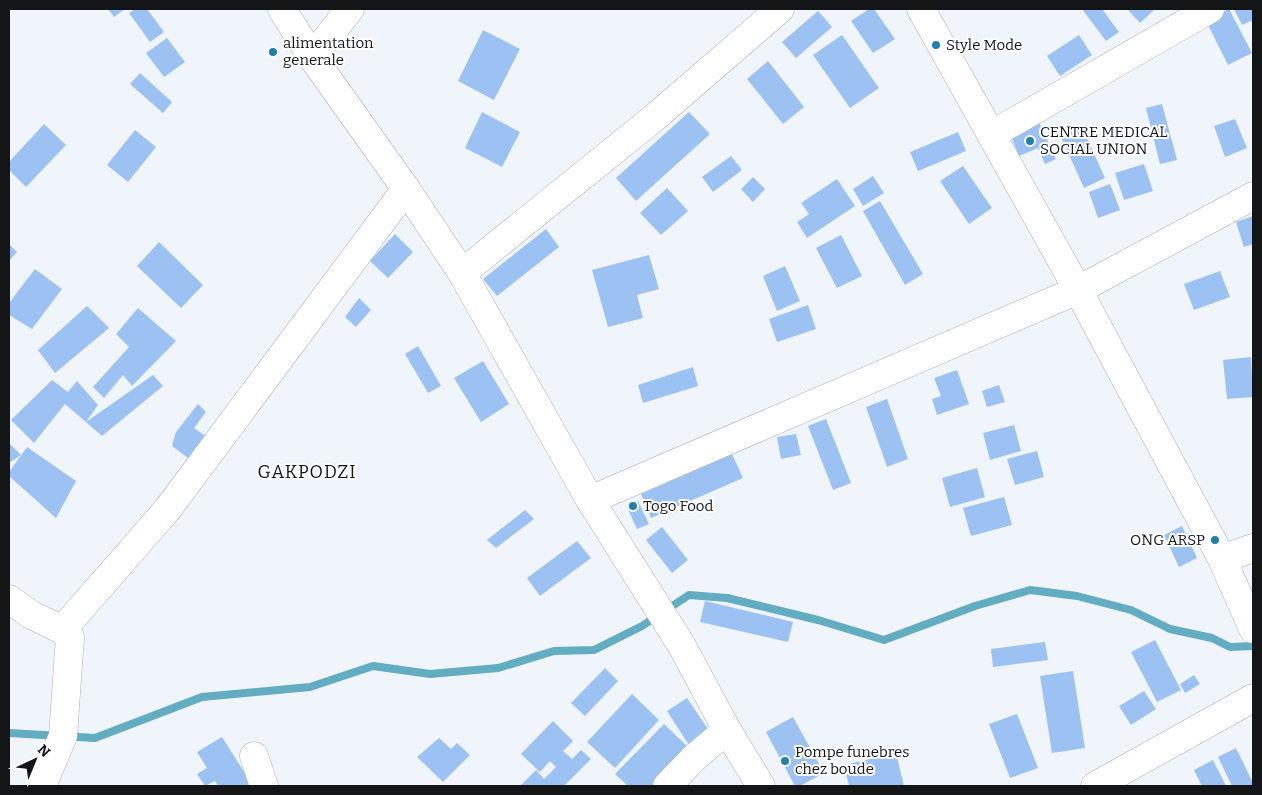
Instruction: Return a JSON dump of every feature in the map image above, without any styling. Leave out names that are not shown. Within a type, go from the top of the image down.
[{"type":"street","points":[[282,9],[312,57],[406,189],[462,274],[590,500],[682,646],[761,786]]},
{"type":"street","points":[[462,274],[654,118],[780,9]]},
{"type":"street","points":[[921,9],[1078,290],[1222,559],[1253,629]]},
{"type":"street","points":[[991,135],[1210,9]]},
{"type":"street","points":[[312,57],[347,13]]},
{"type":"street","points":[[62,630],[167,510],[406,189]]},
{"type":"street","points":[[590,500],[1078,290],[1253,196]]},
{"type":"street","points":[[1222,559],[1253,548]]},
{"type":"street","points":[[9,599],[30,614],[62,630],[70,637],[64,736],[42,786]]},
{"type":"street","points":[[1095,786],[1253,698]]},
{"type":"street","points":[[667,786],[694,758],[728,730]]},
{"type":"street","points":[[254,756],[264,786]]},
{"type":"building","points":[[108,9],[125,9],[114,17]]},
{"type":"building","points":[[135,9],[147,9],[164,32],[150,42],[129,13]]},
{"type":"building","points":[[869,9],[874,9],[895,39],[873,53],[851,21]]},
{"type":"building","points":[[1082,9],[1102,9],[1119,32],[1106,41]]},
{"type":"building","points":[[1127,9],[1155,9],[1140,23]]},
{"type":"building","points":[[1229,9],[1252,53],[1228,65],[1206,21]]},
{"type":"building","points":[[1234,9],[1253,9],[1253,20],[1242,25]]},
{"type":"building","points":[[818,11],[832,27],[796,58],[782,42]]},
{"type":"building","points":[[483,30],[520,49],[494,100],[458,81]]},
{"type":"building","points":[[842,35],[879,88],[850,108],[813,55]]},
{"type":"building","points":[[1079,35],[1092,55],[1060,76],[1047,56]]},
{"type":"building","points":[[167,38],[185,62],[164,77],[146,53]]},
{"type":"building","points":[[768,61],[804,107],[783,124],[747,79]]},
{"type":"building","points":[[140,73],[172,102],[163,113],[130,84]]},
{"type":"building","points":[[1162,104],[1177,160],[1160,164],[1146,108]]},
{"type":"building","points":[[482,112],[520,132],[502,167],[465,148]]},
{"type":"building","points":[[689,112],[710,134],[636,201],[616,178]]},
{"type":"building","points":[[1235,119],[1247,148],[1225,157],[1214,126]]},
{"type":"building","name":"CENTRE MEDICAL SOCIAL UNION","points":[[1039,122],[1056,159],[1045,164],[1038,148],[1019,156],[1010,134]]},
{"type":"building","points":[[44,124],[66,145],[26,187],[9,170],[9,162]]},
{"type":"building","points":[[1082,127],[1105,178],[1084,188],[1061,137]]},
{"type":"building","points":[[135,130],[156,147],[128,182],[107,165]]},
{"type":"building","points":[[958,132],[966,151],[918,171],[910,152]]},
{"type":"building","points":[[731,156],[742,170],[713,192],[702,177]]},
{"type":"building","points":[[1144,164],[1153,191],[1124,200],[1115,173]]},
{"type":"building","points":[[963,166],[992,208],[969,224],[940,181]]},
{"type":"building","points":[[873,176],[884,193],[863,206],[853,189]]},
{"type":"building","points":[[753,177],[765,189],[753,202],[741,189]]},
{"type":"building","points":[[837,179],[855,206],[807,238],[797,222],[809,214],[801,203]]},
{"type":"building","points":[[1110,184],[1120,210],[1098,218],[1089,192]]},
{"type":"building","points":[[667,188],[688,211],[661,235],[640,213]]},
{"type":"building","points":[[880,201],[923,274],[905,285],[863,211]]},
{"type":"building","points":[[1253,216],[1253,244],[1244,247],[1236,222]]},
{"type":"building","points":[[546,229],[559,247],[497,296],[483,279]]},
{"type":"building","points":[[395,234],[413,252],[388,278],[370,261]]},
{"type":"building","points":[[841,235],[862,276],[837,288],[816,248]]},
{"type":"building","points":[[159,242],[203,285],[181,308],[137,266]]},
{"type":"building","points":[[9,244],[17,252],[9,261]]},
{"type":"building","points":[[649,255],[659,289],[637,295],[643,318],[608,327],[592,270]]},
{"type":"building","points":[[785,266],[800,301],[777,311],[763,276]]},
{"type":"building","points":[[35,269],[62,289],[32,329],[9,315],[9,303]]},
{"type":"building","points":[[1220,271],[1230,297],[1194,310],[1184,284]]},
{"type":"building","points":[[359,298],[371,310],[356,327],[345,317]]},
{"type":"building","points":[[808,305],[816,329],[777,342],[769,319]]},
{"type":"building","points":[[87,306],[109,328],[55,373],[38,350]]},
{"type":"building","points":[[138,308],[176,341],[132,386],[123,375],[104,398],[93,387],[129,347],[116,334]]},
{"type":"building","points":[[418,346],[441,386],[428,393],[405,354]]},
{"type":"building","points":[[1251,357],[1253,397],[1227,399],[1223,360]]},
{"type":"building","points":[[483,361],[509,404],[481,422],[454,378]]},
{"type":"building","points":[[693,367],[698,386],[643,403],[638,385]]},
{"type":"building","points":[[957,370],[969,404],[937,415],[932,399],[941,396],[934,378]]},
{"type":"building","points":[[153,375],[163,386],[102,436],[65,404],[34,443],[11,420],[52,380],[68,392],[77,381],[98,405],[86,422]]},
{"type":"building","points":[[999,385],[1005,402],[987,407],[982,391]]},
{"type":"building","points":[[887,399],[908,459],[887,467],[866,407]]},
{"type":"building","points":[[198,404],[206,412],[194,428],[207,437],[192,461],[172,446],[176,432]]},
{"type":"building","points":[[826,419],[851,483],[833,490],[808,426]]},
{"type":"building","points":[[1014,425],[1021,451],[990,460],[983,433]]},
{"type":"building","points":[[796,434],[801,455],[781,459],[777,437]]},
{"type":"building","points":[[9,443],[21,455],[9,463]]},
{"type":"building","points":[[27,447],[76,481],[56,518],[9,476],[9,472]]},
{"type":"building","points":[[1037,451],[1044,477],[1015,485],[1007,459]]},
{"type":"building","points":[[732,454],[743,478],[651,518],[641,494]]},
{"type":"building","points":[[977,468],[985,497],[950,507],[942,478]]},
{"type":"building","points":[[1004,497],[1012,525],[971,536],[963,508]]},
{"type":"building","points":[[638,501],[649,524],[637,529],[627,507]]},
{"type":"building","points":[[525,510],[534,519],[496,548],[487,540]]},
{"type":"building","points":[[1182,526],[1197,558],[1179,567],[1164,535]]},
{"type":"building","points":[[662,527],[688,560],[672,573],[646,540]]},
{"type":"building","points":[[577,541],[591,558],[540,596],[527,578]]},
{"type":"building","points":[[705,601],[793,622],[788,642],[700,622]]},
{"type":"building","points":[[1155,640],[1181,690],[1157,702],[1131,652]]},
{"type":"building","points":[[1045,642],[1048,660],[993,667],[991,649]]},
{"type":"building","points":[[605,668],[618,681],[585,716],[571,703]]},
{"type":"building","points":[[1073,671],[1085,748],[1052,753],[1040,676]]},
{"type":"building","points":[[1194,675],[1200,684],[1185,693],[1180,684]]},
{"type":"building","points":[[1144,691],[1156,709],[1131,725],[1119,706]]},
{"type":"building","points":[[632,694],[659,720],[615,768],[587,742]]},
{"type":"building","points":[[687,698],[712,735],[691,748],[667,711]]},
{"type":"building","points":[[1017,714],[1038,768],[1010,778],[989,724]]},
{"type":"building","points":[[793,717],[824,773],[800,786],[795,786],[766,732]]},
{"type":"building","points":[[553,721],[573,741],[563,751],[572,759],[581,750],[591,759],[564,786],[520,786],[536,770],[544,779],[556,767],[550,761],[540,772],[521,754]]},
{"type":"building","points":[[664,724],[689,748],[653,786],[628,786],[615,774]]},
{"type":"building","points":[[222,737],[253,786],[218,786],[215,781],[205,786],[197,774],[207,768],[197,752]]},
{"type":"building","points":[[439,738],[451,749],[457,743],[470,755],[443,782],[417,757]]},
{"type":"building","points":[[1236,748],[1253,786],[1232,786],[1218,757]]},
{"type":"building","points":[[896,753],[904,786],[849,786],[844,765]]},
{"type":"building","points":[[1213,760],[1226,786],[1202,786],[1194,770]]},
{"type":"waterway","points":[[9,733],[95,738],[202,697],[310,687],[373,666],[430,674],[498,668],[554,651],[594,650],[642,626],[689,595],[727,598],[818,620],[884,640],[975,606],[1030,590],[1077,596],[1131,610],[1170,629],[1212,638],[1230,647],[1253,646]]},
{"type":"place","name":"Style Mode","points":[[936,45]]},
{"type":"place","name":"alimentation generale","points":[[273,52]]},
{"type":"place","name":"CENTRE MEDICAL SOCIAL UNION","points":[[1030,141]]},
{"type":"place","name":"Togo Food","points":[[633,506]]},
{"type":"place","name":"ONG ARSP","points":[[1215,540]]},
{"type":"place","name":"Pompe funebres chez boude","points":[[785,761]]},
{"type":"district","name":"GAKPODZI","points":[[307,472]]}]
